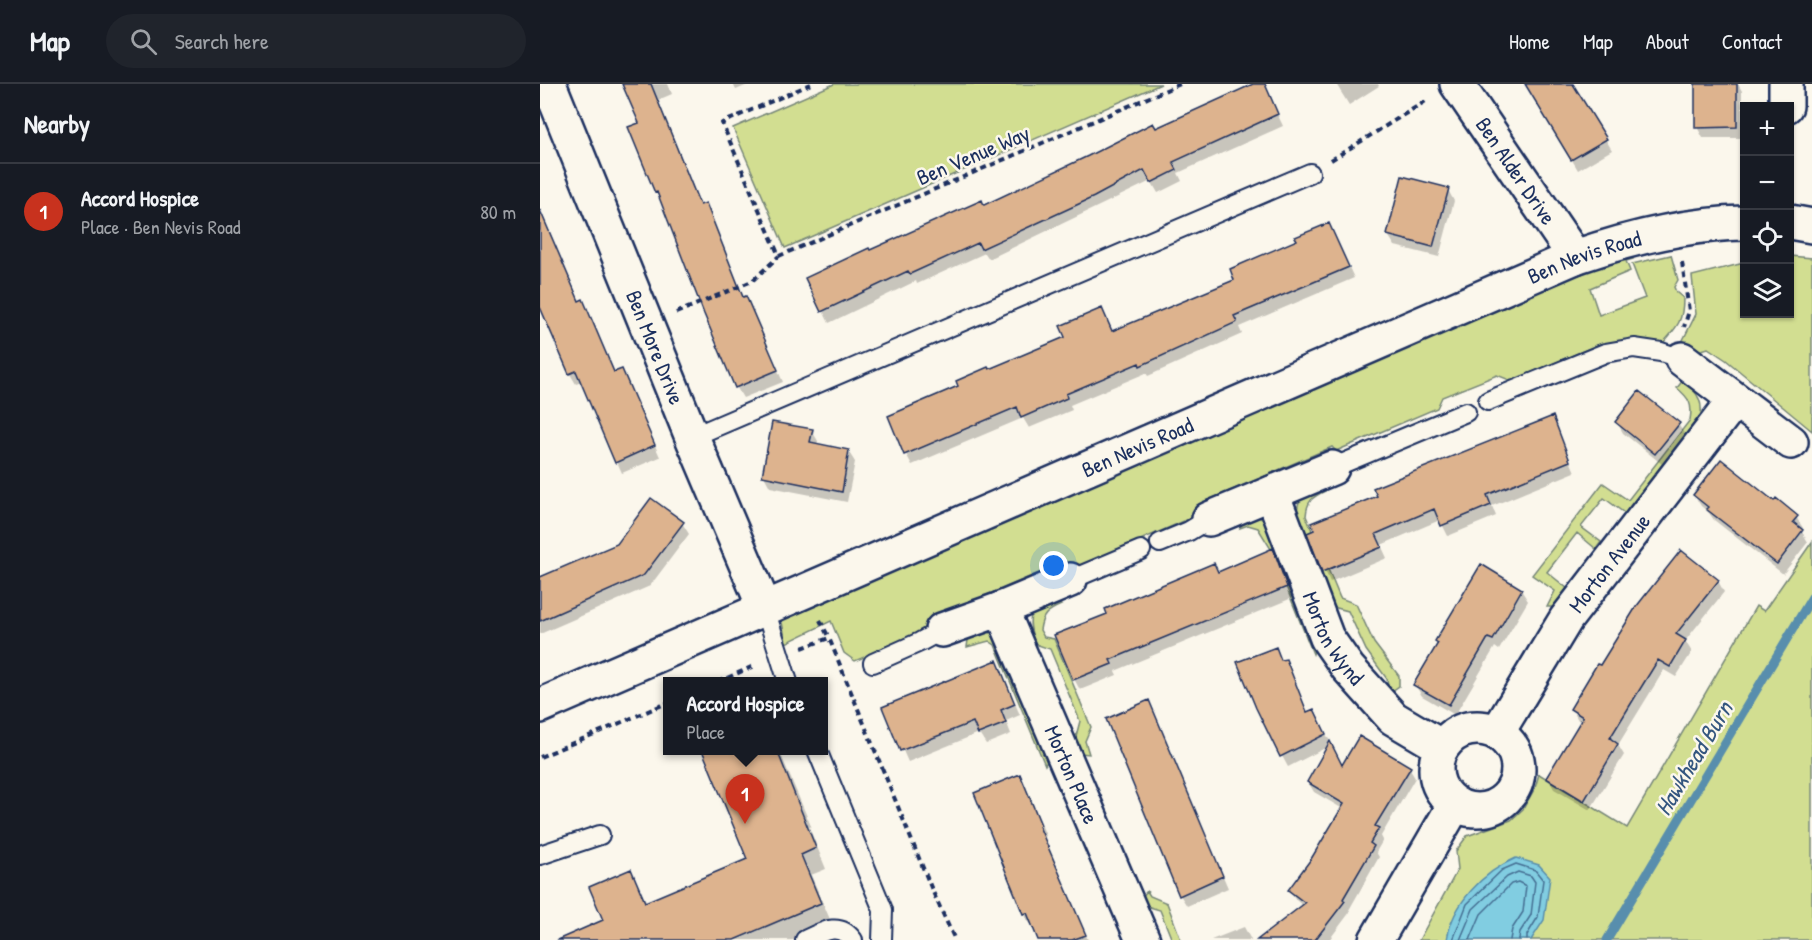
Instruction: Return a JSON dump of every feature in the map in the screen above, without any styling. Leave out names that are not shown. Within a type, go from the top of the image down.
[{"type":"street","name":"Ben More Drive","points":[[549,84],[646,326],[765,609]]},
{"type":"street","points":[[1786,84],[1786,102]]},
{"type":"street","name":"Ben Alder Drive","points":[[1445,90],[1575,257]]},
{"type":"street","name":"Ben Nevis Road","points":[[540,705],[1575,257],[1619,242],[1676,230],[1740,223]]},
{"type":"street","points":[[1794,223],[1812,226]]},
{"type":"street","points":[[1672,356],[1791,442]]},
{"type":"street","name":"Morton Avenue","points":[[1497,733],[1566,619],[1734,400]]},
{"type":"street","points":[[1209,519],[1332,468]]},
{"type":"street","name":"Morton Wynd","points":[[1272,493],[1328,638],[1348,668],[1394,718],[1442,747]]},
{"type":"street","points":[[942,630],[1001,609],[1070,580]]},
{"type":"street","name":"Morton Place","points":[[1001,609],[1143,940]]},
{"type":"street","points":[[1482,728],[1497,733],[1510,743],[1517,758],[1518,774],[1513,790],[1502,802],[1486,809],[1470,809],[1455,804],[1444,792],[1437,778],[1436,762],[1442,747],[1452,736],[1467,729],[1482,728]]},
{"type":"street","points":[[1376,940],[1455,804]]},
{"type":"lane","points":[[692,437],[1310,173]]},
{"type":"lane","points":[[1488,401],[1605,353],[1634,348],[1672,356]]},
{"type":"lane","points":[[1332,468],[1466,412]]},
{"type":"lane","points":[[1160,543],[1189,531],[1209,519]]},
{"type":"lane","points":[[1070,580],[1141,550]]},
{"type":"lane","points":[[765,609],[787,677]]},
{"type":"lane","points":[[873,663],[942,630]]},
{"type":"lane","points":[[819,755],[883,910],[882,940]]},
{"type":"lane","points":[[540,855],[600,835]]},
{"type":"lane","points":[[805,940],[825,930],[834,929],[848,933],[854,940]]},
{"type":"path","points":[[779,256],[722,123],[811,84]]},
{"type":"path","name":"Ben Venue Way","points":[[646,326],[752,281],[779,256],[1180,84]]},
{"type":"path","points":[[1310,173],[1445,90]]},
{"type":"path","points":[[1672,356],[1686,325],[1689,311],[1676,230]]},
{"type":"path","points":[[728,677],[829,638],[932,890],[955,940]]},
{"type":"path","points":[[540,757],[663,705]]},
{"type":"green space","points":[[834,84],[1161,84],[785,248],[733,128]]},
{"type":"green space","points":[[1631,255],[1633,259],[1626,261],[1630,271],[1590,288],[1599,315],[1645,298],[1632,264],[1671,255],[1678,280],[1674,287],[1683,298],[1683,306],[1679,323],[1663,343],[1619,341],[1597,345],[1512,381],[1497,375],[1442,397],[1437,408],[1336,451],[1332,447],[1197,505],[1198,508],[1191,518],[1078,567],[1069,567],[1065,562],[930,619],[931,623],[923,632],[855,661],[844,653],[831,621],[786,643],[782,622],[786,613],[1577,272]]},
{"type":"green space","points":[[1794,256],[1812,258],[1812,431],[1726,360],[1708,348],[1692,353],[1681,344],[1696,314],[1692,276],[1740,264],[1740,318],[1794,318]]},
{"type":"green space","points":[[1683,380],[1699,399],[1701,417],[1699,424],[1627,515],[1604,498],[1581,527],[1601,542],[1596,549],[1577,533],[1547,572],[1568,589],[1557,607],[1547,607],[1555,591],[1532,575],[1603,483],[1628,500],[1690,420],[1689,402],[1677,388]]},
{"type":"green space","points":[[1319,484],[1325,491],[1311,500],[1306,516],[1340,598],[1356,604],[1374,643],[1399,676],[1399,686],[1389,693],[1387,679],[1366,650],[1348,611],[1333,607],[1297,516],[1298,504],[1302,496]]},
{"type":"green space","points":[[1245,515],[1259,517],[1268,524],[1317,640],[1313,654],[1271,549],[1258,528],[1248,525],[1240,528]]},
{"type":"green space","points":[[1812,542],[1812,940],[1419,940],[1458,869],[1456,851],[1467,836],[1511,820],[1523,809],[1535,788],[1539,774],[1627,828],[1756,606],[1764,611]]},
{"type":"green space","points":[[1052,599],[1061,605],[1046,614],[1040,630],[1044,637],[1054,639],[1091,727],[1085,741],[1089,754],[1080,753],[1075,740],[1080,721],[1050,649],[1035,644],[1030,627],[1031,616],[1034,612]]},
{"type":"green space","points":[[989,632],[998,636],[1051,755],[1045,765],[995,645],[989,641],[967,647],[969,633]]},
{"type":"green space","points":[[1147,891],[1150,896],[1167,903],[1181,940],[1172,940],[1160,910],[1143,905],[1140,899]]},
{"type":"water","points":[[1516,858],[1539,865],[1550,877],[1544,920],[1531,940],[1447,940],[1455,914],[1471,891],[1492,872]]},
{"type":"building","points":[[622,84],[651,84],[700,205],[706,203],[743,297],[746,296],[778,370],[735,388],[657,192],[655,193],[628,127],[639,123]]},
{"type":"building","points":[[1253,84],[1265,84],[1278,114],[1173,162],[1177,170],[1151,183],[1144,170],[1094,197],[981,249],[978,243],[910,274],[908,271],[821,312],[805,278],[982,200],[984,205],[1153,123],[1156,128]]},
{"type":"building","points":[[1525,84],[1573,84],[1607,139],[1571,160]]},
{"type":"building","points":[[1695,84],[1737,84],[1737,127],[1695,128]]},
{"type":"building","points":[[1402,176],[1449,188],[1433,247],[1387,235]]},
{"type":"building","points":[[540,210],[579,301],[583,299],[614,372],[622,369],[655,445],[615,463],[576,371],[569,374],[540,307]]},
{"type":"building","points":[[1329,223],[1349,267],[1234,316],[1237,322],[1140,366],[1139,363],[1066,394],[1067,398],[1021,418],[1017,407],[904,455],[888,416],[958,386],[956,381],[1065,337],[1060,326],[1102,308],[1112,331],[1234,280],[1230,269],[1297,240],[1295,237]]},
{"type":"building","points":[[1639,391],[1680,423],[1655,454],[1615,422]]},
{"type":"building","points":[[1553,416],[1570,461],[1487,495],[1491,505],[1441,526],[1434,509],[1376,534],[1382,547],[1322,572],[1307,533],[1314,530],[1311,523],[1377,496],[1373,488]]},
{"type":"building","points":[[772,422],[813,429],[810,442],[849,450],[842,492],[762,476]]},
{"type":"building","points":[[1721,459],[1774,501],[1776,498],[1798,516],[1793,522],[1803,530],[1777,564],[1706,509],[1708,507],[1693,495]]},
{"type":"building","points":[[651,498],[684,522],[644,575],[540,621],[540,577],[617,544]]},
{"type":"building","points":[[1273,548],[1287,587],[1110,660],[1112,664],[1073,680],[1054,635],[1107,614],[1105,609],[1214,563],[1218,572]]},
{"type":"building","points":[[1681,550],[1719,580],[1676,634],[1686,640],[1670,667],[1658,660],[1610,738],[1618,744],[1584,801],[1546,778],[1583,717],[1570,709],[1636,607]]},
{"type":"building","points":[[1481,564],[1522,589],[1493,640],[1488,638],[1449,705],[1413,685],[1438,643],[1435,641]]},
{"type":"building","points":[[1276,647],[1281,660],[1286,659],[1307,712],[1314,709],[1326,734],[1280,757],[1237,662]]},
{"type":"building","points":[[997,660],[1015,704],[1001,710],[1006,723],[978,734],[973,722],[900,751],[882,707]]},
{"type":"building","points":[[1149,700],[1223,876],[1179,896],[1106,719]]},
{"type":"building","points":[[1359,736],[1411,767],[1375,826],[1379,828],[1370,843],[1374,846],[1343,899],[1345,901],[1315,940],[1257,940],[1305,903],[1288,890],[1311,859],[1344,804],[1307,782],[1330,741],[1342,765]]},
{"type":"building","points":[[704,755],[779,755],[816,848],[801,855],[821,903],[734,940],[557,940],[603,920],[589,887],[631,869],[645,902],[747,859]]},
{"type":"building","points":[[1020,774],[1041,825],[1039,826],[1086,935],[1072,940],[1038,940],[1027,913],[1023,914],[974,793]]},
{"type":"waterway","name":"Hawkhead Burn","points":[[1607,940],[1812,597]]},
{"type":"place","name":"Accord Hospice","points":[[745,824]]}]
